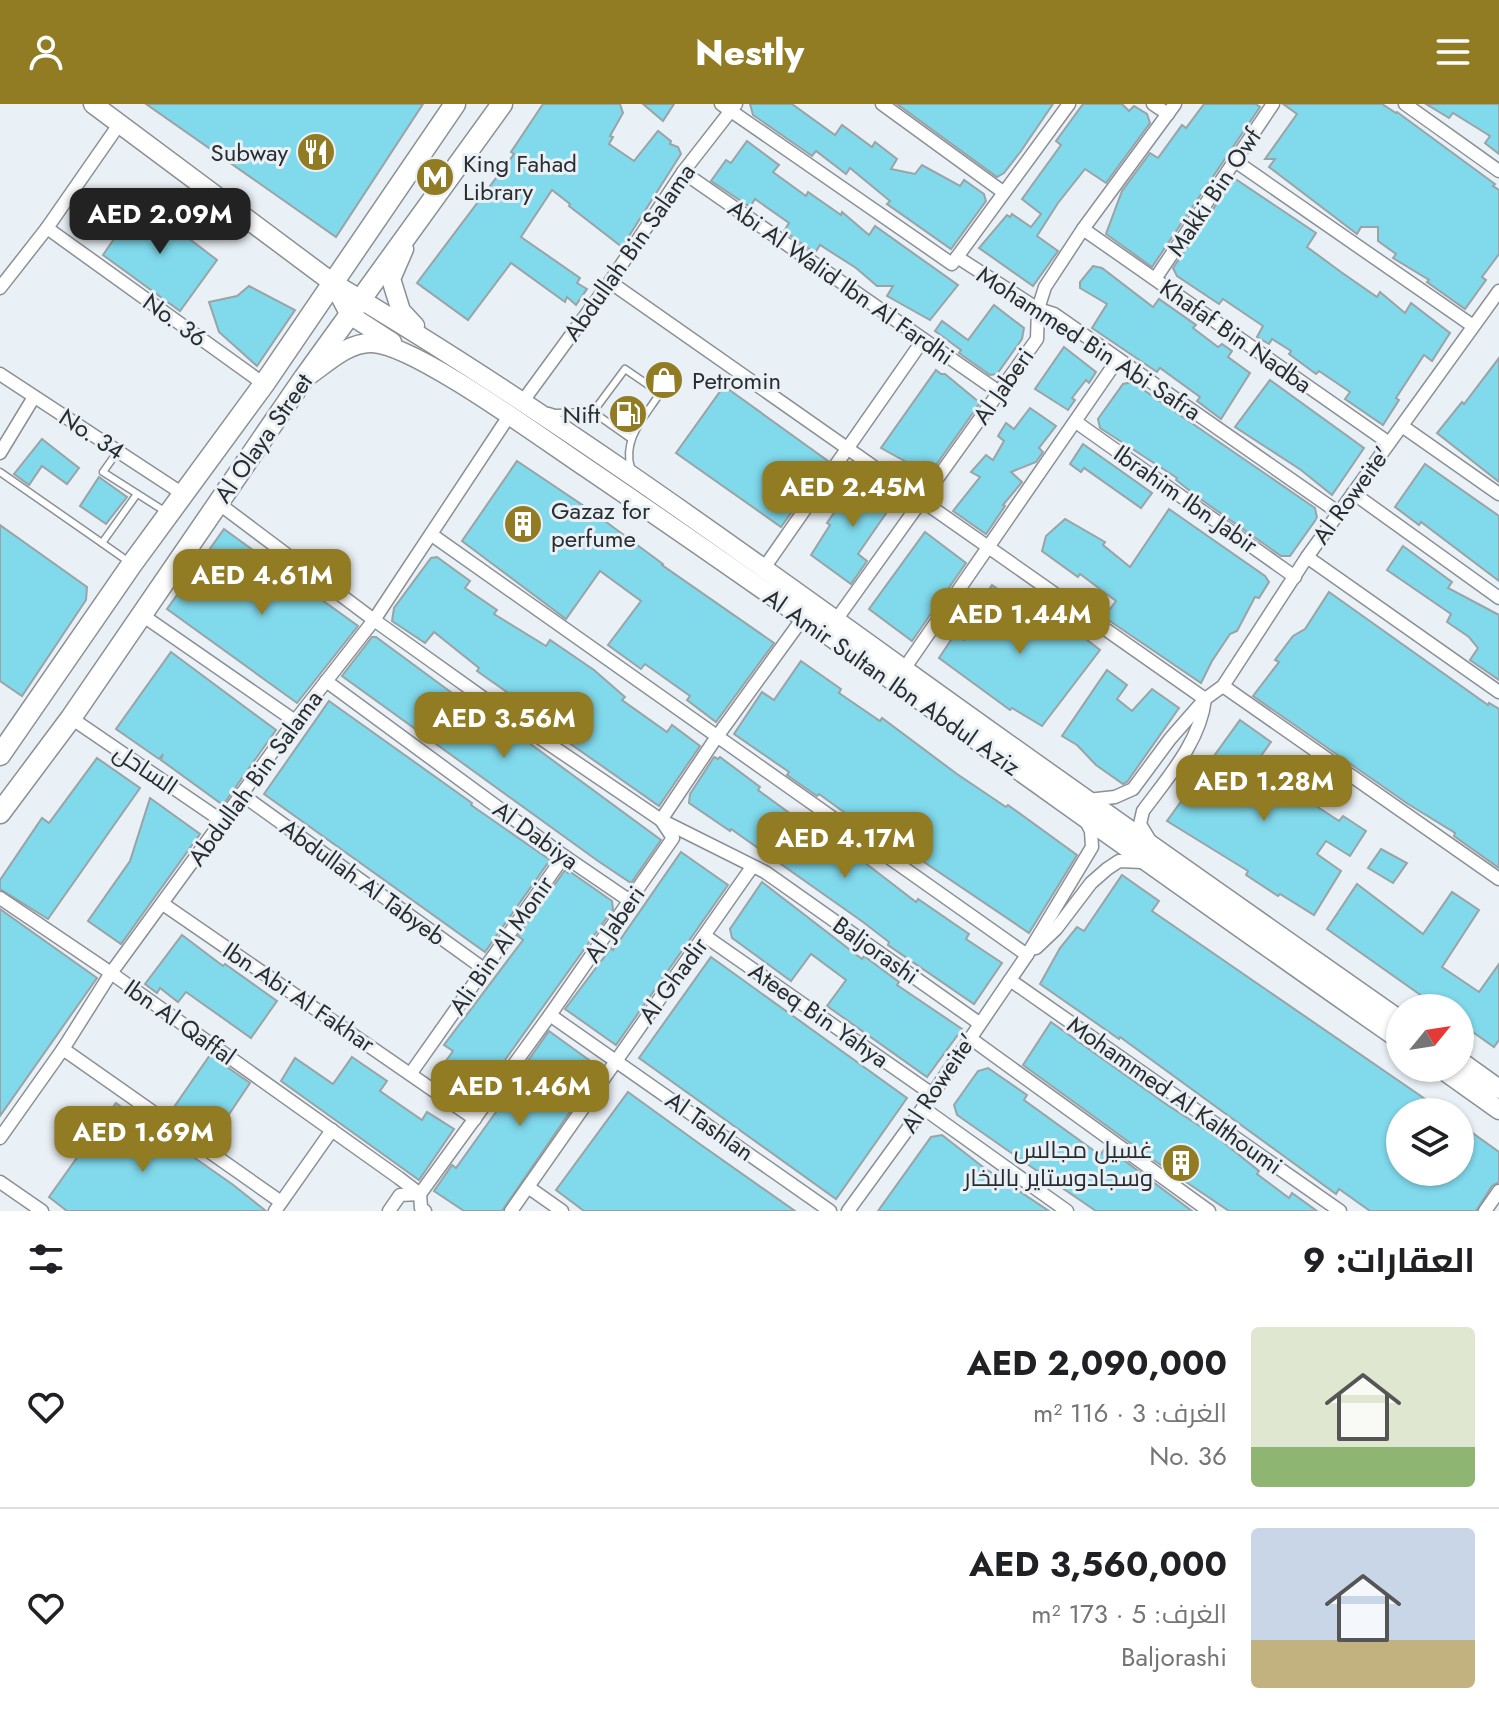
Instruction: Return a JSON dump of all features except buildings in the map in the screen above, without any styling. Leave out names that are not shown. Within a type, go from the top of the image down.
[{"type":"main road","name":"Al Olaya Street","points":[[0,755],[132,564],[264,384],[455,104]]},
{"type":"main road","name":"Al Olaya Street","points":[[0,813],[71,718],[304,378],[502,104]]},
{"type":"street","name":"Al Amir Sultan Ibn Abdul Aziz","points":[[93,104],[333,283],[356,308],[433,345],[523,401],[764,568],[904,669],[1086,809],[1150,864],[1386,1030]]},
{"type":"street","points":[[882,104],[1003,192]]},
{"type":"street","points":[[957,257],[1069,104]]},
{"type":"street","points":[[1153,104],[1171,109]]},
{"type":"street","name":"Makki Bin Owf","points":[[1155,279],[1273,104]]},
{"type":"street","points":[[1405,104],[1499,171]]},
{"type":"street","name":"Abdullah Bin Salama","points":[[523,401],[610,282],[729,106]]},
{"type":"street","name":"Mohammed Bin Abi Safra","points":[[729,106],[952,264],[957,257],[1038,309],[1054,314],[1339,513]]},
{"type":"street","name":"Al Jaberi","points":[[836,620],[1037,339],[1038,309],[1045,287],[1083,229],[1171,109]]},
{"type":"street","points":[[0,288],[47,228],[120,123]]},
{"type":"street","points":[[1235,161],[1473,326]]},
{"type":"street","name":"Abi Al Walid Ibn Al Fardhi","points":[[683,172],[999,392]]},
{"type":"street","name":"No. 36","points":[[47,228],[264,384]]},
{"type":"street","name":"Al Amir Sultan Ibn Abdul Aziz","points":[[413,229],[391,279],[401,311],[433,345]]},
{"type":"street","name":"Khafaf Bin Nadba","points":[[1083,229],[1389,443]]},
{"type":"street","points":[[610,282],[1205,699],[1202,721],[1194,740],[1143,811],[1140,824],[1152,844]]},
{"type":"street","name":"Al Roweite'","points":[[1086,809],[1133,789],[1170,739],[1205,699],[1223,686],[1307,557],[1498,295]]},
{"type":"street","points":[[356,308],[411,355]]},
{"type":"street","points":[[764,568],[923,340]]},
{"type":"street","name":"Al Amir Sultan Ibn Abdul Aziz","points":[[304,378],[347,349],[372,343],[411,355],[509,416],[1086,809],[1152,844],[1386,1010]]},
{"type":"street","points":[[904,669],[1118,359]]},
{"type":"street","name":"No. 34","points":[[0,374],[183,494]]},
{"type":"street","points":[[0,453],[34,397]]},
{"type":"street","name":"Abdullah Bin Salama","points":[[0,1138],[63,1049],[111,973],[295,721],[374,620],[509,416]]},
{"type":"street","name":"Ibrahim Ibn Jabir","points":[[1076,422],[1295,577]]},
{"type":"street","points":[[1402,426],[1499,494]]},
{"type":"street","points":[[1353,493],[1499,598]]},
{"type":"street","name":"Baljorashi","points":[[218,503],[524,727],[661,820],[765,872],[979,1023]]},
{"type":"street","points":[[432,535],[1027,955]]},
{"type":"street","points":[[1307,557],[1499,692]]},
{"type":"street","points":[[142,615],[295,721]]},
{"type":"street","points":[[661,820],[803,618]]},
{"type":"street","name":"Al Dabiya","points":[[326,681],[630,901]]},
{"type":"street","points":[[1223,686],[1499,879]]},
{"type":"street","name":"الساحل","points":[[71,718],[222,821]]},
{"type":"street","points":[[0,731],[22,723]]},
{"type":"street","name":"Abdullah Al Tabyeb","points":[[241,794],[484,969]]},
{"type":"street","points":[[1027,955],[1092,847],[1086,809]]},
{"type":"street","name":"Al Jaberi","points":[[389,1211],[400,1195],[420,1194],[630,901],[673,838],[661,820]]},
{"type":"street","name":"Ali Bin Al Monir","points":[[411,1073],[564,856]]},
{"type":"street","points":[[1027,955],[1056,929],[1091,883],[1107,869],[1119,861],[1150,864]]},
{"type":"street","name":"Al Ghadir","points":[[511,1211],[752,867]]},
{"type":"street","name":"Ibn Al Qaffal","points":[[0,898],[111,973],[420,1194]]},
{"type":"street","name":"Ibn Abi Al Fakhar","points":[[163,904],[475,1119]]},
{"type":"street","name":"Ateeq Bin Yahya","points":[[705,936],[932,1094]]},
{"type":"street","name":"Al Roweite'","points":[[848,1211],[923,1108],[1027,955]]},
{"type":"street","name":"Mohammed Al Kalthoumi","points":[[1010,980],[1340,1211]]},
{"type":"street","name":"Al Tashlan","points":[[550,1015],[830,1211]]},
{"type":"street","points":[[970,1038],[1209,1211]]},
{"type":"street","points":[[63,1049],[278,1207],[332,1130]]},
{"type":"street","points":[[1474,1071],[1499,1089]]},
{"type":"street","points":[[1460,1082],[1499,1110]]},
{"type":"street","points":[[923,1108],[1067,1211]]},
{"type":"street","points":[[0,1182],[42,1211]]},
{"type":"street","points":[[528,1187],[562,1211]]},
{"type":"street","points":[[1485,1211],[1499,1191]]},
{"type":"street","points":[[420,1194],[421,1208],[425,1211]]},
{"type":"lane","points":[[593,412],[625,369],[660,393],[630,438],[627,454],[634,479]]},
{"type":"lane","points":[[523,401],[555,413],[593,412],[630,438]]},
{"type":"lane","points":[[118,451],[103,472],[169,514]]},
{"type":"lane","points":[[0,472],[132,564]]},
{"type":"lane","points":[[102,543],[137,494]]},
{"type":"place","name":"Subway","points":[[316,152]]},
{"type":"place","name":"King Fahad Library","points":[[435,177]]},
{"type":"place","name":"Petromin","points":[[664,380]]},
{"type":"place","name":"Nift","points":[[628,414]]},
{"type":"place","name":"Gazaz for perfume","points":[[523,524]]},
{"type":"place","name":"غسيل مجالس وسجادوستاير بالبخار","points":[[1181,1163]]}]
